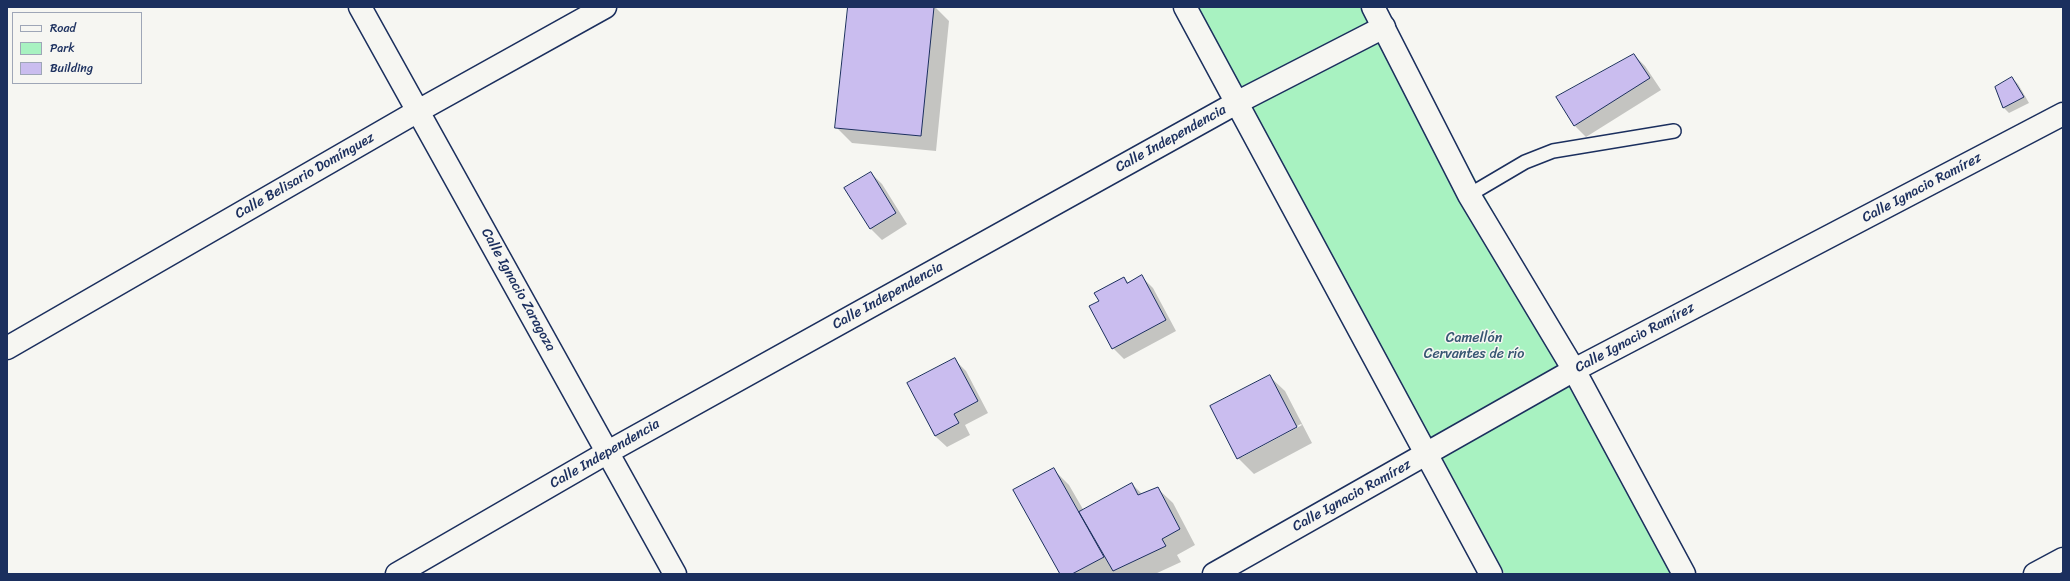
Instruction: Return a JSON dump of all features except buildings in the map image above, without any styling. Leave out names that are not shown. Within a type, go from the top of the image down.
[{"type":"street","name":"Calle Ignacio Zaragoza","points":[[360,7],[675,574]]},
{"type":"street","name":"Calle Belisario Domínguez","points":[[7,348],[418,111],[605,7]]},
{"type":"street","points":[[1185,7],[1238,102],[1491,574]]},
{"type":"street","points":[[1372,7],[1384,27],[1468,195],[1574,370],[1684,574]]},
{"type":"street","name":"Calle Independencia","points":[[397,574],[608,452],[1238,102],[1384,27]]},
{"type":"street","name":"Calle Ignacio Ramírez","points":[[1214,574],[1574,370],[2063,114]]},
{"type":"street","points":[[2035,574],[2063,559]]},
{"type":"lane","points":[[1468,195],[1525,162],[1552,151],[1674,131]]},
{"type":"green space","name":"Camellón Cervantes de río","points":[[1193,7],[1380,7],[1694,574],[1505,574]]}]
